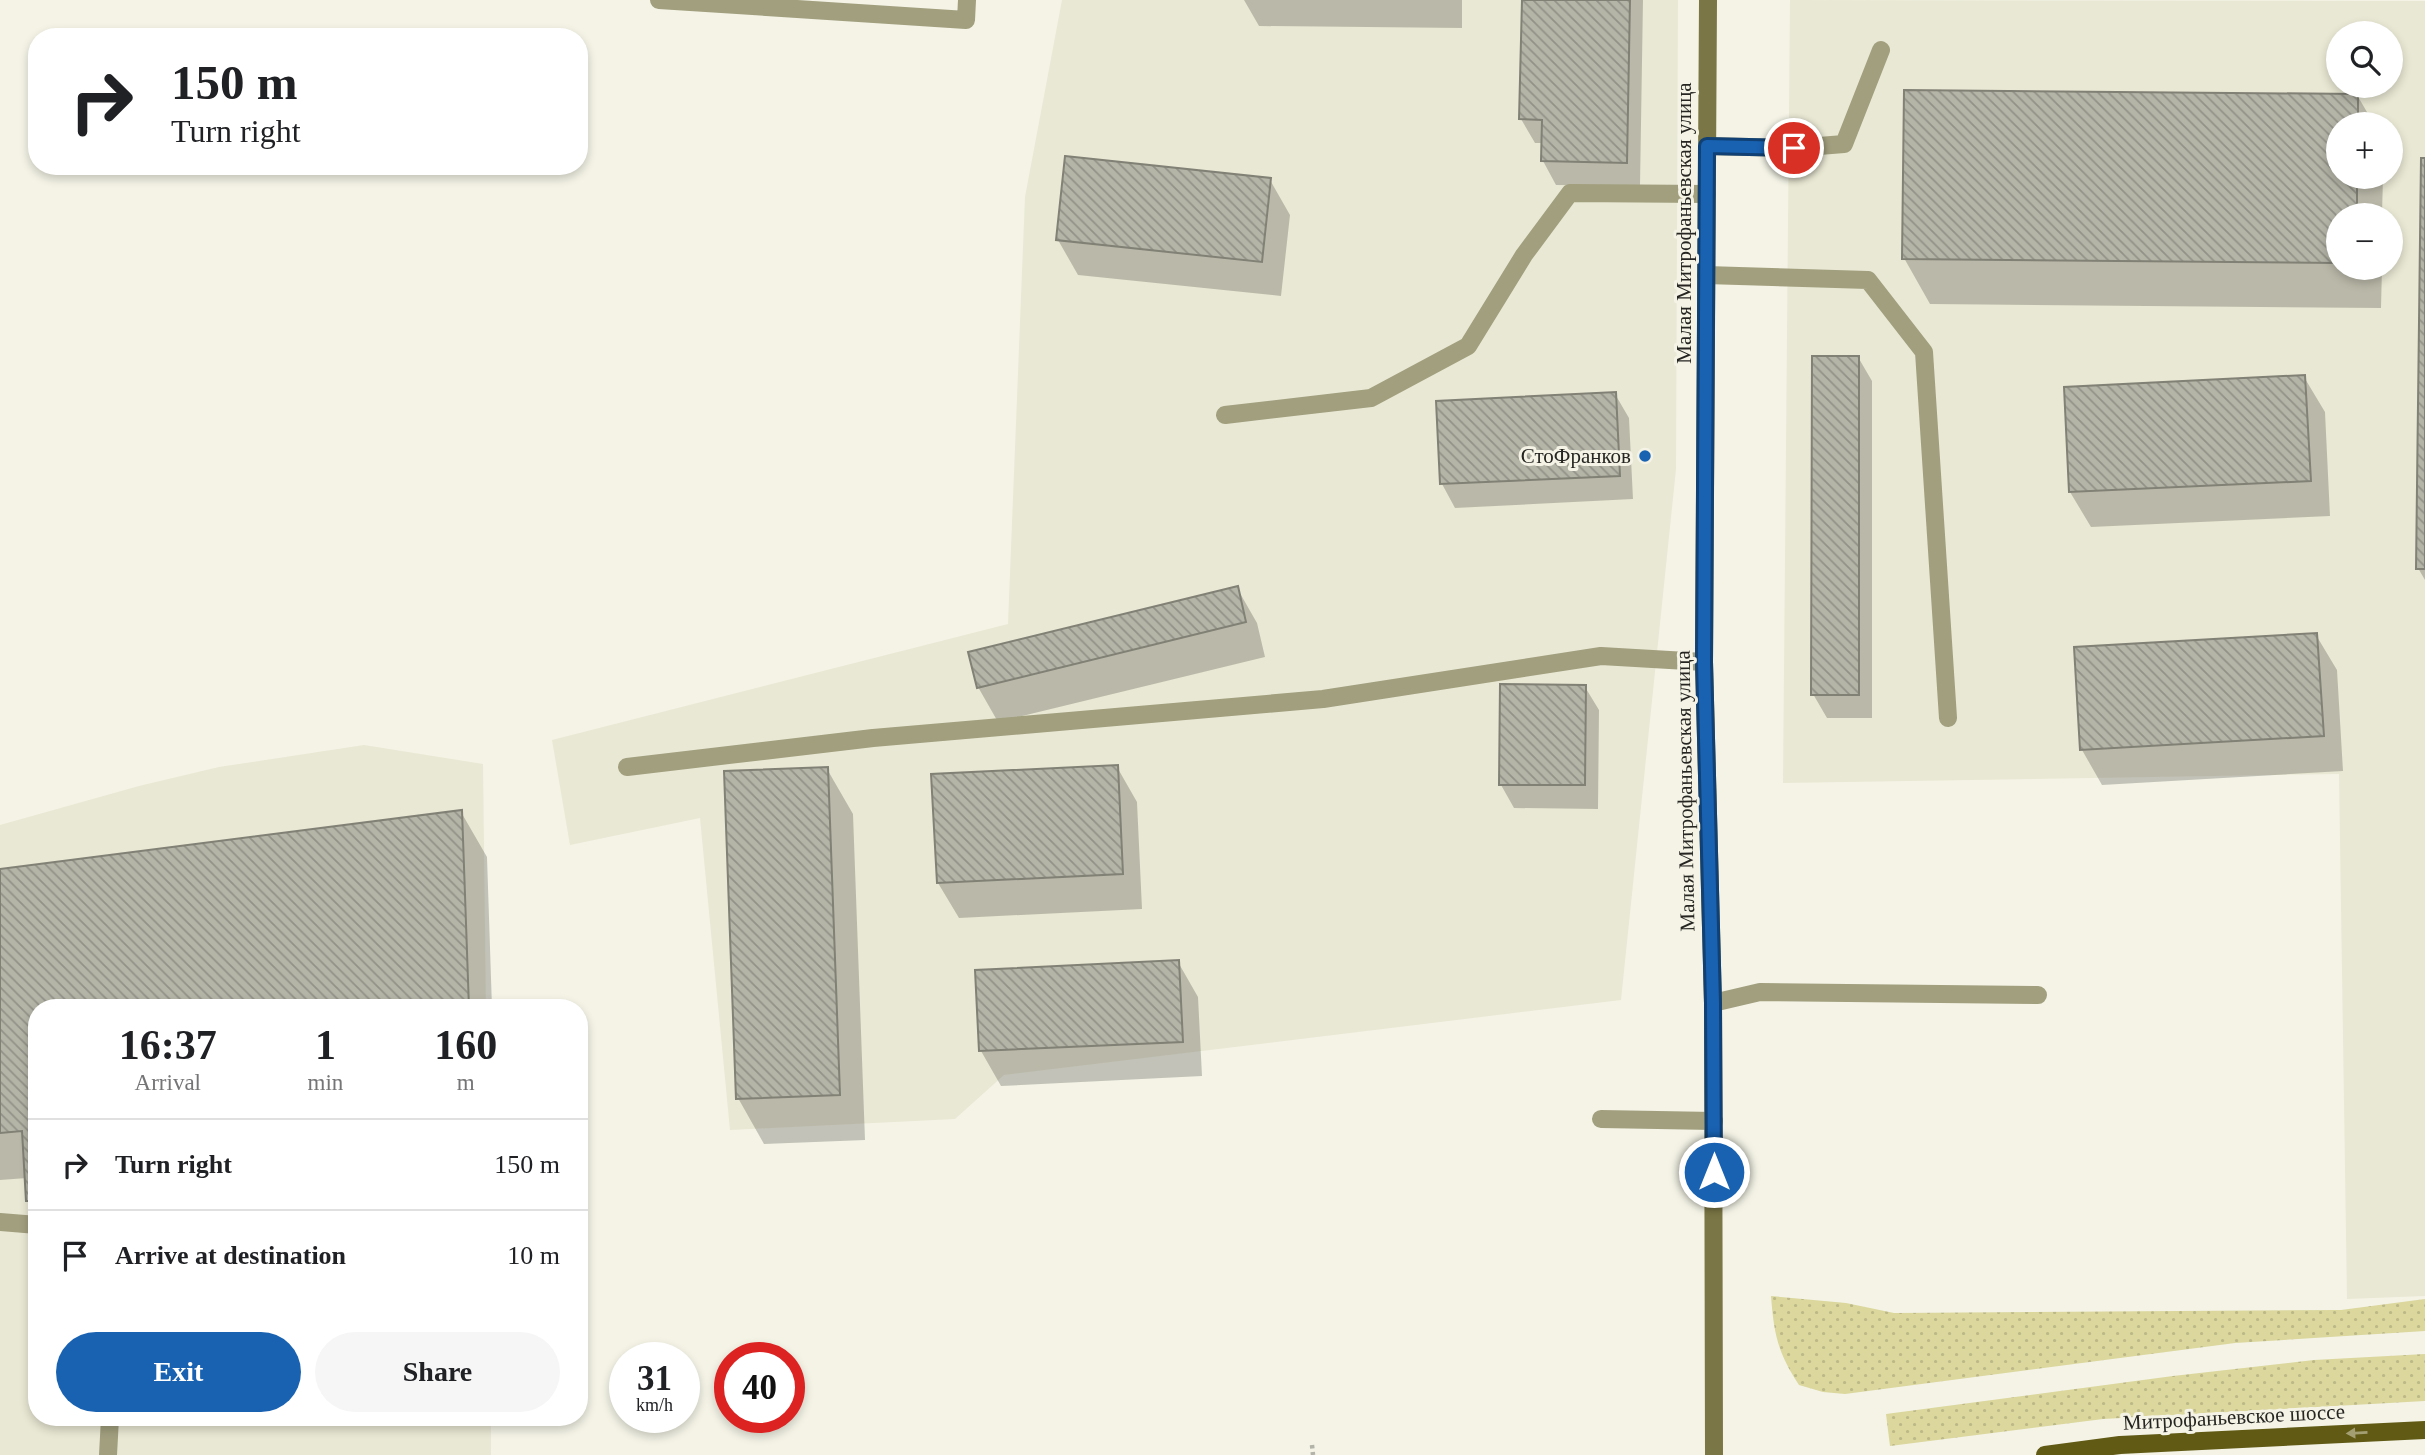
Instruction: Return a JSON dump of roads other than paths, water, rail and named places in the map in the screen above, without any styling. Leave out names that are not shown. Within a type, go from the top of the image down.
[{"type":"main road","name":"Митрофаньевское шоссе","points":[[2045,1455],[2120,1446],[2425,1430]]},
{"type":"street","name":"Малая Митрофаньевская улица","points":[[1708,0],[1704,662],[1713,1003],[1714,1455]]},
{"type":"lane","points":[[659,0],[966,20],[967,0]]},
{"type":"lane","points":[[1707,146],[1794,148],[1843,144],[1881,50]]},
{"type":"lane","points":[[1225,415],[1371,398],[1468,346],[1524,256],[1570,193],[1707,194]]},
{"type":"lane","points":[[1706,275],[1868,280],[1924,352],[1948,718]]},
{"type":"lane","points":[[627,767],[873,738],[1323,699],[1601,656],[1704,662]]},
{"type":"lane","points":[[1713,1003],[1760,992],[2038,995]]},
{"type":"lane","points":[[1601,1119],[1714,1121]]},
{"type":"lane","points":[[0,1222],[28,1224]]},
{"type":"lane","points":[[108,1455],[110,1426]]},
{"type":"place","name":"СтоФранков","points":[[1645,456]]}]
